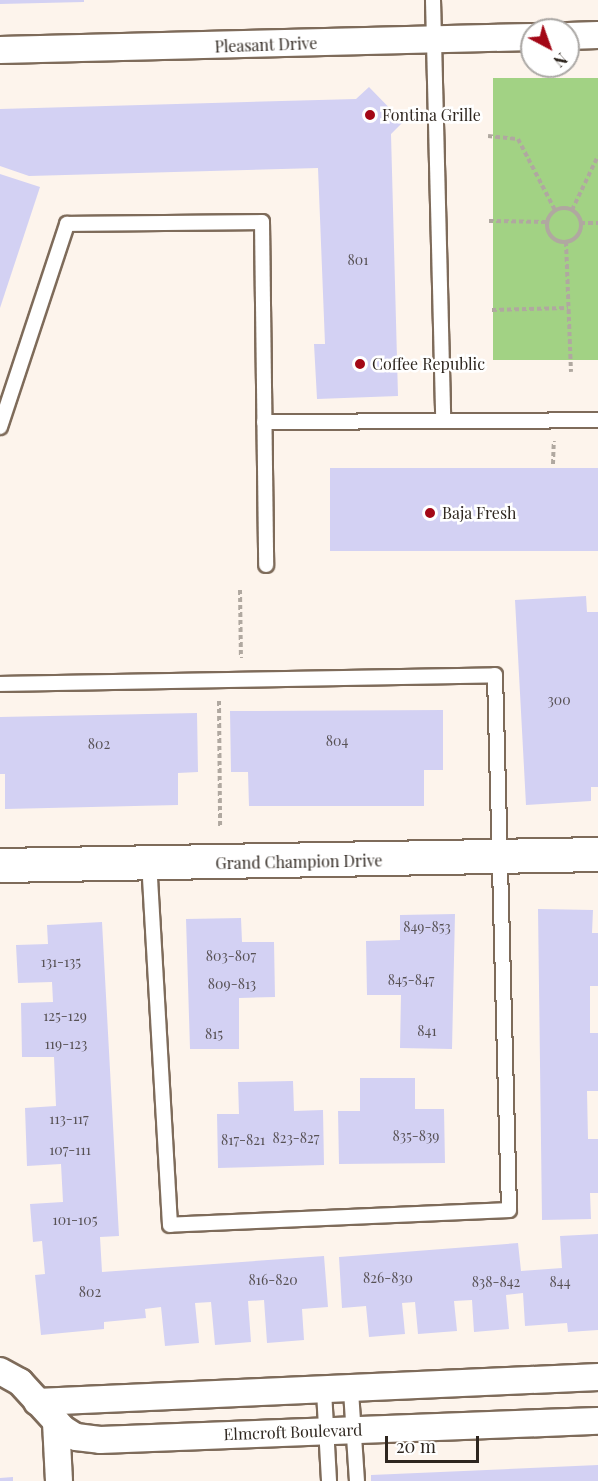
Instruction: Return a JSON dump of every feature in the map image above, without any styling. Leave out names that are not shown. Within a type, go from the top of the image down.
[{"type":"street","points":[[580,36],[598,35]]},
{"type":"street","name":"Pleasant Drive","points":[[0,50],[520,37]]},
{"type":"street","name":"Grand Champion Drive","points":[[0,865],[499,858],[598,854]]},
{"type":"street","name":"Elmcroft Boulevard","points":[[0,1371],[20,1383],[56,1422],[76,1437],[100,1440],[598,1420]]},
{"type":"street","points":[[38,1402],[351,1390],[598,1377]]},
{"type":"street","points":[[56,1422],[58,1481]]},
{"type":"lane","points":[[433,0],[443,420]]},
{"type":"lane","points":[[0,427],[67,224],[262,222],[266,565]]},
{"type":"lane","points":[[264,422],[598,420]]},
{"type":"lane","points":[[0,684],[495,675],[509,1210],[170,1225],[149,864]]},
{"type":"lane","points":[[351,1390],[357,1481]]},
{"type":"lane","points":[[324,1391],[329,1481]]},
{"type":"path","points":[[488,136],[518,139],[555,210]]},
{"type":"path","points":[[572,210],[598,156]]},
{"type":"path","points":[[555,210],[572,210]]},
{"type":"path","points":[[555,210],[547,222],[551,237],[566,242]]},
{"type":"path","points":[[566,242],[579,233],[581,223],[572,210]]},
{"type":"path","points":[[489,221],[547,222]]},
{"type":"path","points":[[581,223],[598,223]]},
{"type":"path","points":[[566,242],[571,372]]},
{"type":"path","points":[[492,310],[568,308]]},
{"type":"path","points":[[240,590],[242,665]]},
{"type":"path","points":[[219,697],[220,832]]},
{"type":"green space","points":[[493,78],[598,78],[598,360],[493,360]]},
{"type":"building","points":[[0,0],[84,0],[84,2],[0,4]]},
{"type":"building","points":[[369,87],[403,122],[391,134],[398,396],[317,399],[314,344],[325,344],[318,168],[29,176],[0,166],[0,109],[356,99]]},
{"type":"building","points":[[0,174],[40,187],[0,308]]},
{"type":"building","points":[[330,468],[598,468],[598,551],[330,551]]},
{"type":"building","points":[[586,596],[587,612],[598,612],[598,787],[591,787],[591,801],[526,805],[515,600]]},
{"type":"building","points":[[443,710],[443,770],[424,770],[424,806],[249,806],[248,772],[231,772],[230,711]]},
{"type":"building","points":[[197,713],[198,772],[178,773],[178,805],[5,809],[5,774],[0,774],[0,717]]},
{"type":"building","points":[[538,909],[593,910],[592,933],[598,933],[598,986],[590,986],[590,1033],[598,1033],[598,1091],[587,1091],[588,1139],[598,1139],[598,1193],[590,1193],[591,1219],[542,1220]]},
{"type":"building","points":[[455,914],[452,1049],[400,1048],[401,995],[367,995],[366,941],[400,940],[400,915]]},
{"type":"building","points":[[241,918],[242,942],[274,942],[275,997],[239,998],[239,1049],[190,1049],[186,919]]},
{"type":"building","points":[[102,922],[119,1236],[100,1237],[102,1272],[324,1256],[328,1307],[302,1309],[304,1340],[267,1343],[264,1300],[248,1301],[251,1342],[215,1345],[211,1302],[195,1303],[199,1343],[165,1346],[161,1307],[145,1309],[146,1318],[104,1322],[104,1329],[41,1335],[35,1275],[45,1274],[42,1241],[33,1242],[30,1204],[63,1202],[61,1164],[27,1166],[25,1108],[56,1106],[54,1057],[22,1057],[21,1003],[53,1002],[52,982],[18,983],[16,945],[48,944],[47,925]]},
{"type":"building","points":[[360,1078],[415,1078],[415,1109],[444,1109],[445,1163],[339,1164],[338,1111],[360,1111]]},
{"type":"building","points":[[293,1081],[294,1111],[323,1110],[324,1165],[218,1168],[217,1114],[239,1114],[238,1082]]},
{"type":"building","points":[[598,1234],[598,1330],[568,1332],[567,1323],[525,1326],[523,1293],[506,1295],[509,1329],[474,1332],[472,1300],[454,1301],[457,1331],[418,1334],[415,1302],[402,1303],[405,1334],[369,1337],[366,1306],[342,1308],[339,1257],[518,1243],[521,1271],[562,1268],[560,1236]]},
{"type":"building","points":[[598,1465],[598,1481],[371,1481],[371,1475]]},
{"type":"building","points":[[13,1477],[13,1481],[0,1481],[0,1478]]},
{"type":"place","name":"Fontina Grille","points":[[370,115]]},
{"type":"place","name":"Coffee Republic","points":[[360,364]]},
{"type":"place","name":"Baja Fresh","points":[[430,513]]}]
